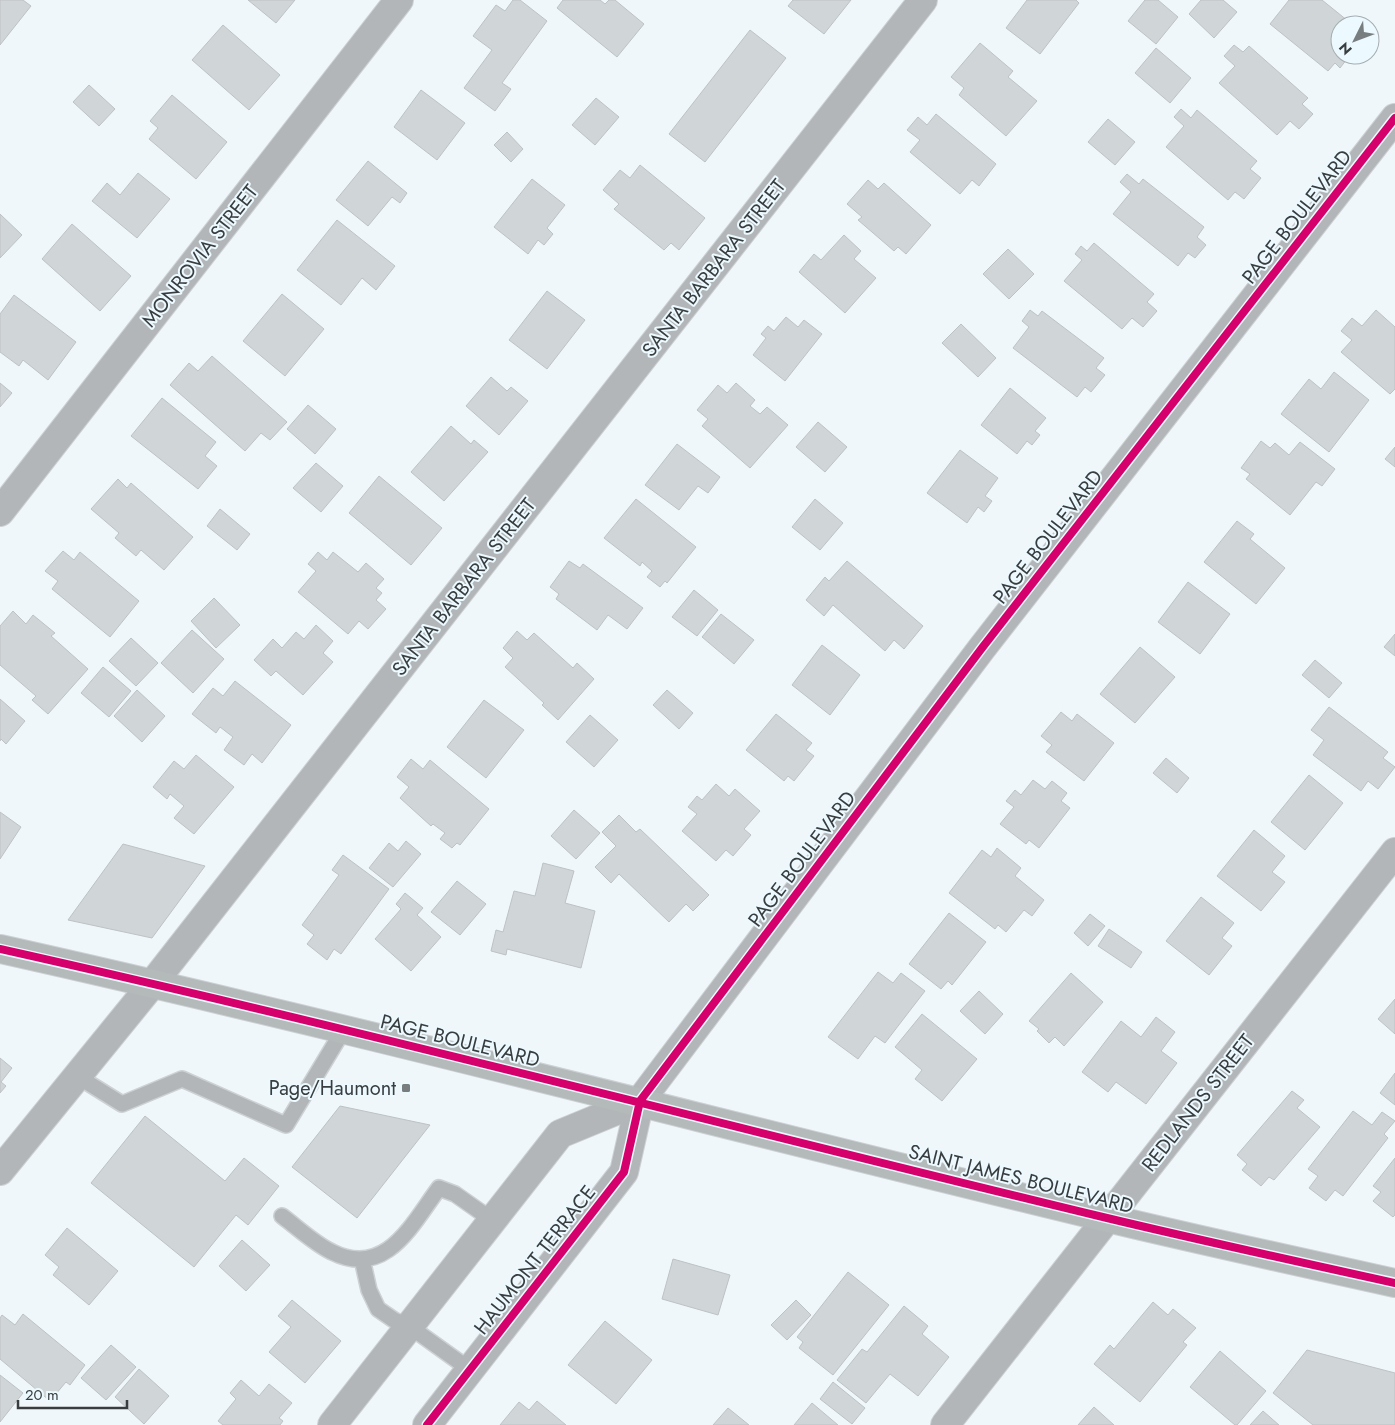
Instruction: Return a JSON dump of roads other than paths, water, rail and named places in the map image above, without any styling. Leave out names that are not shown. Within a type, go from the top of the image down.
[{"type":"main road","name":"PAGE BOULEVARD","points":[[0,949],[153,983],[640,1101]]},
{"type":"main road","name":"SAINT JAMES BOULEVARD","points":[[640,1101],[1109,1218],[1395,1283]]},
{"type":"street","name":"MONROVIA STREET","points":[[0,512],[399,0]]},
{"type":"street","name":"SANTA BARBARA STREET","points":[[0,1171],[153,983],[923,0]]},
{"type":"street","name":"PAGE BOULEVARD","points":[[640,1101],[982,648],[1395,118]]},
{"type":"street","name":"REDLANDS STREET","points":[[945,1425],[1395,852]]},
{"type":"street","points":[[332,1425],[560,1134],[640,1101]]},
{"type":"street","name":"HAUMONT TERRACE","points":[[427,1425],[624,1172],[640,1101]]},
{"type":"lane","points":[[77,1076],[122,1104],[182,1079],[286,1125],[344,1029]]},
{"type":"lane","points":[[282,1216],[331,1252],[346,1258],[362,1259],[374,1258],[388,1251],[397,1243],[439,1188],[455,1194],[492,1220]]},
{"type":"lane","points":[[362,1259],[369,1290],[378,1309],[394,1320],[409,1326],[470,1369]]},
{"type":"place","name":"Page/Haumont","points":[[406,1088]]}]
